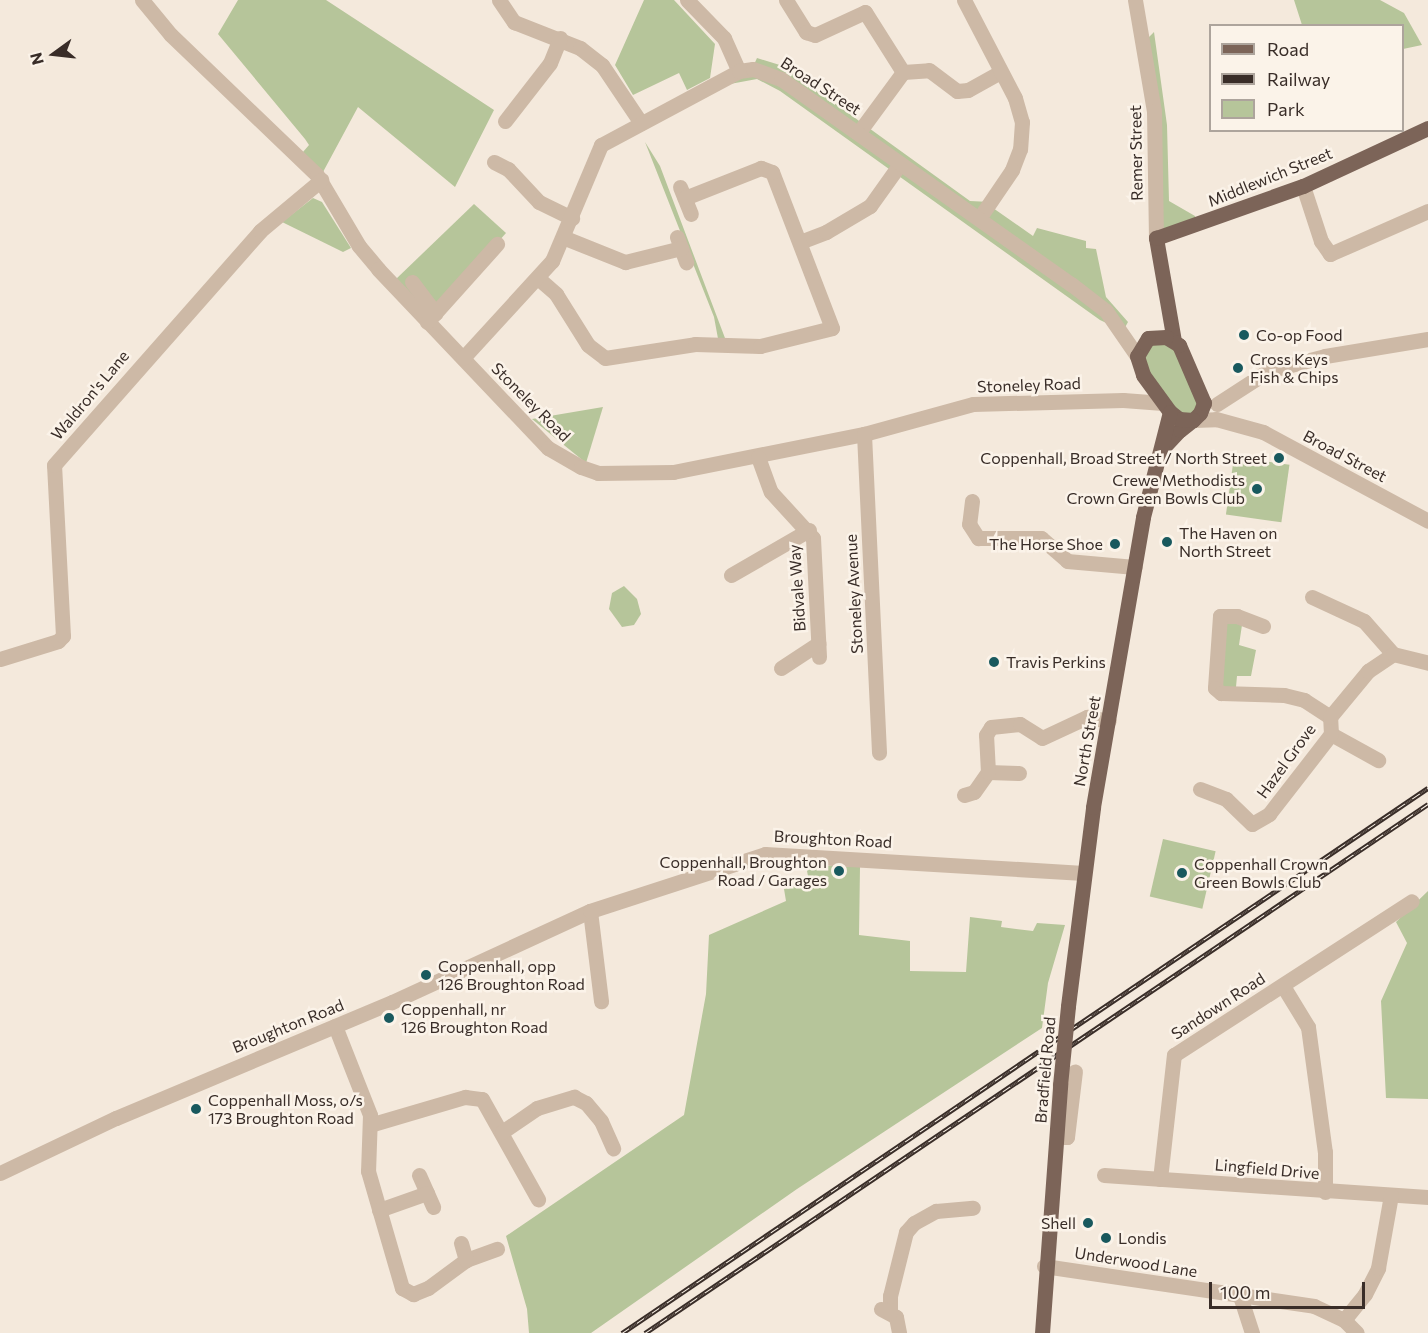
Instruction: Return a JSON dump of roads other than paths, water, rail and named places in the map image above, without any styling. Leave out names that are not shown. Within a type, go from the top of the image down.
[{"type":"main road","name":"Middlewich Street","points":[[1156,238],[1303,186],[1428,128]]},
{"type":"main road","name":"Remer Street","points":[[1156,238],[1166,307],[1174,341]]},
{"type":"main road","points":[[1166,307],[1150,338],[1137,356],[1143,375],[1166,408],[1179,419],[1193,420]]},
{"type":"main road","points":[[1150,338],[1174,341],[1185,353],[1202,393],[1202,409],[1162,449]]},
{"type":"main road","name":"North Street","points":[[1068,1006],[1083,873],[1143,517],[1162,449],[1166,408]]},
{"type":"main road","name":"Bradfield Road","points":[[1042,1333],[1044,1266],[1068,1006]]},
{"type":"street","name":"Stoneley Road","points":[[142,0],[171,35],[321,180],[359,246],[431,317],[463,358],[548,447],[581,467],[598,472],[673,472],[758,457],[864,434],[973,404],[1123,400],[1166,408]]},
{"type":"street","points":[[499,0],[514,22],[561,38],[602,65],[641,123]]},
{"type":"street","points":[[463,358],[539,279],[565,238],[601,145],[739,71],[723,38],[687,0]]},
{"type":"street","points":[[786,0],[806,32],[815,35],[864,12],[903,72]]},
{"type":"street","points":[[964,0],[1015,98],[1022,122],[1020,148],[1012,170],[980,217]]},
{"type":"street","name":"Remer Street","points":[[1135,0],[1154,111],[1156,238]]},
{"type":"street","points":[[506,113],[550,63],[561,38]]},
{"type":"street","points":[[859,132],[903,72],[929,70],[957,91],[968,90],[1000,72]]},
{"type":"street","name":"Broad Street","points":[[739,71],[767,71],[980,217],[1106,311],[1123,331],[1137,356]]},
{"type":"street","points":[[494,162],[508,169],[539,202],[572,218]]},
{"type":"street","points":[[800,242],[826,232],[870,206],[900,164]]},
{"type":"street","points":[[539,279],[556,294],[588,345],[605,358],[695,344],[760,346],[832,328],[772,172],[766,168],[682,192],[691,213]]},
{"type":"street","name":"Waldron's Lane","points":[[0,659],[58,641],[63,636],[54,465],[260,231],[321,180]]},
{"type":"street","points":[[1303,186],[1321,241],[1330,254],[1428,211]]},
{"type":"street","points":[[565,238],[625,262],[679,242],[686,262]]},
{"type":"street","points":[[412,282],[431,317],[497,244]]},
{"type":"street","points":[[1123,331],[1150,338]]},
{"type":"street","points":[[1217,404],[1268,371],[1325,356],[1428,339]]},
{"type":"street","points":[[1407,342],[1428,346]]},
{"type":"street","points":[[1123,400],[1136,391],[1143,375]]},
{"type":"street","name":"Broad Street","points":[[1202,393],[1244,425],[1428,521]]},
{"type":"street","name":"Broad Street","points":[[1193,420],[1216,419],[1244,425]]},
{"type":"street","name":"Stoneley Avenue","points":[[864,434],[879,753]]},
{"type":"street","name":"Bidvale Way","points":[[758,457],[771,492],[809,530],[813,538],[819,650],[781,668]]},
{"type":"street","points":[[972,501],[969,524],[977,545],[1041,538],[1067,561],[1136,567]]},
{"type":"street","name":"Bidvale Way","points":[[731,575],[809,530]]},
{"type":"street","points":[[1311,597],[1365,621],[1393,654],[1412,657],[1428,663]]},
{"type":"street","points":[[1263,626],[1237,616],[1220,616],[1215,688],[1221,693],[1284,695],[1304,700],[1330,717]]},
{"type":"street","name":"Hazel Grove","points":[[1206,797],[1226,799],[1248,828],[1269,814],[1286,796],[1331,734],[1330,717],[1368,671],[1393,654]]},
{"type":"street","points":[[1412,657],[1428,655]]},
{"type":"street","points":[[964,795],[974,792],[988,772],[987,735],[991,727],[1020,724],[1042,738],[1088,717],[1109,722]]},
{"type":"street","points":[[1331,734],[1378,760]]},
{"type":"street","points":[[988,772],[1019,772]]},
{"type":"street","name":"Broughton Road","points":[[0,1173],[116,1118],[334,1026],[590,911],[765,854],[1083,873]]},
{"type":"street","name":"Sandown Road","points":[[1160,1179],[1174,1055],[1282,986],[1389,922],[1412,901]]},
{"type":"street","points":[[590,911],[601,1001]]},
{"type":"street","points":[[1282,986],[1308,1027],[1324,1152],[1324,1192]]},
{"type":"street","points":[[334,1026],[365,1096],[373,1124],[366,1151],[379,1210],[402,1288],[413,1294],[428,1288],[466,1260],[497,1249]]},
{"type":"street","name":"Bradfield Road","points":[[1057,1137],[1067,1137],[1075,1071]]},
{"type":"street","points":[[373,1124],[474,1096],[482,1099],[538,1199]]},
{"type":"street","points":[[502,1132],[537,1108],[573,1097],[586,1103],[601,1121],[614,1148]]},
{"type":"street","points":[[419,1175],[433,1208]]},
{"type":"street","name":"Lingfield Drive","points":[[1104,1175],[1324,1192],[1428,1197]]},
{"type":"street","points":[[379,1210],[427,1193]]},
{"type":"street","points":[[1344,1320],[1365,1294],[1378,1268],[1390,1195]]},
{"type":"street","points":[[899,1333],[896,1317],[884,1311],[901,1247],[910,1227],[936,1211],[973,1208]]},
{"type":"street","points":[[461,1243],[466,1260]]},
{"type":"street","name":"Underwood Lane","points":[[1044,1266],[1314,1306],[1344,1320],[1358,1333]]},
{"type":"street","points":[[1240,1296],[1252,1333]]},
{"type":"railway","points":[[622,1333],[1428,788]]},
{"type":"railway","points":[[645,1333],[1428,804]]},
{"type":"place","name":"Co-op Food","points":[[1244,335]]},
{"type":"place","name":"Cross Keys Fish & Chips","points":[[1238,368]]},
{"type":"place","name":"Coppenhall, Broad Street / North Street","points":[[1279,458]]},
{"type":"place","name":"Crewe Methodists Crown Green Bowls Club","points":[[1257,489]]},
{"type":"place","name":"The Haven on North Street","points":[[1167,542]]},
{"type":"place","name":"The Horse Shoe","points":[[1115,544]]},
{"type":"place","name":"Travis Perkins","points":[[994,662]]},
{"type":"place","name":"Coppenhall, Broughton Road / Garages","points":[[839,871]]},
{"type":"place","name":"Coppenhall Crown Green Bowls Club","points":[[1182,873]]},
{"type":"place","name":"Coppenhall, opp 126 Broughton Road","points":[[426,975]]},
{"type":"place","name":"Coppenhall, nr 126 Broughton Road","points":[[389,1018]]},
{"type":"place","name":"Coppenhall Moss, o/s 173 Broughton Road","points":[[196,1109]]},
{"type":"place","name":"Shell","points":[[1088,1223]]},
{"type":"place","name":"Londis","points":[[1106,1238]]}]
